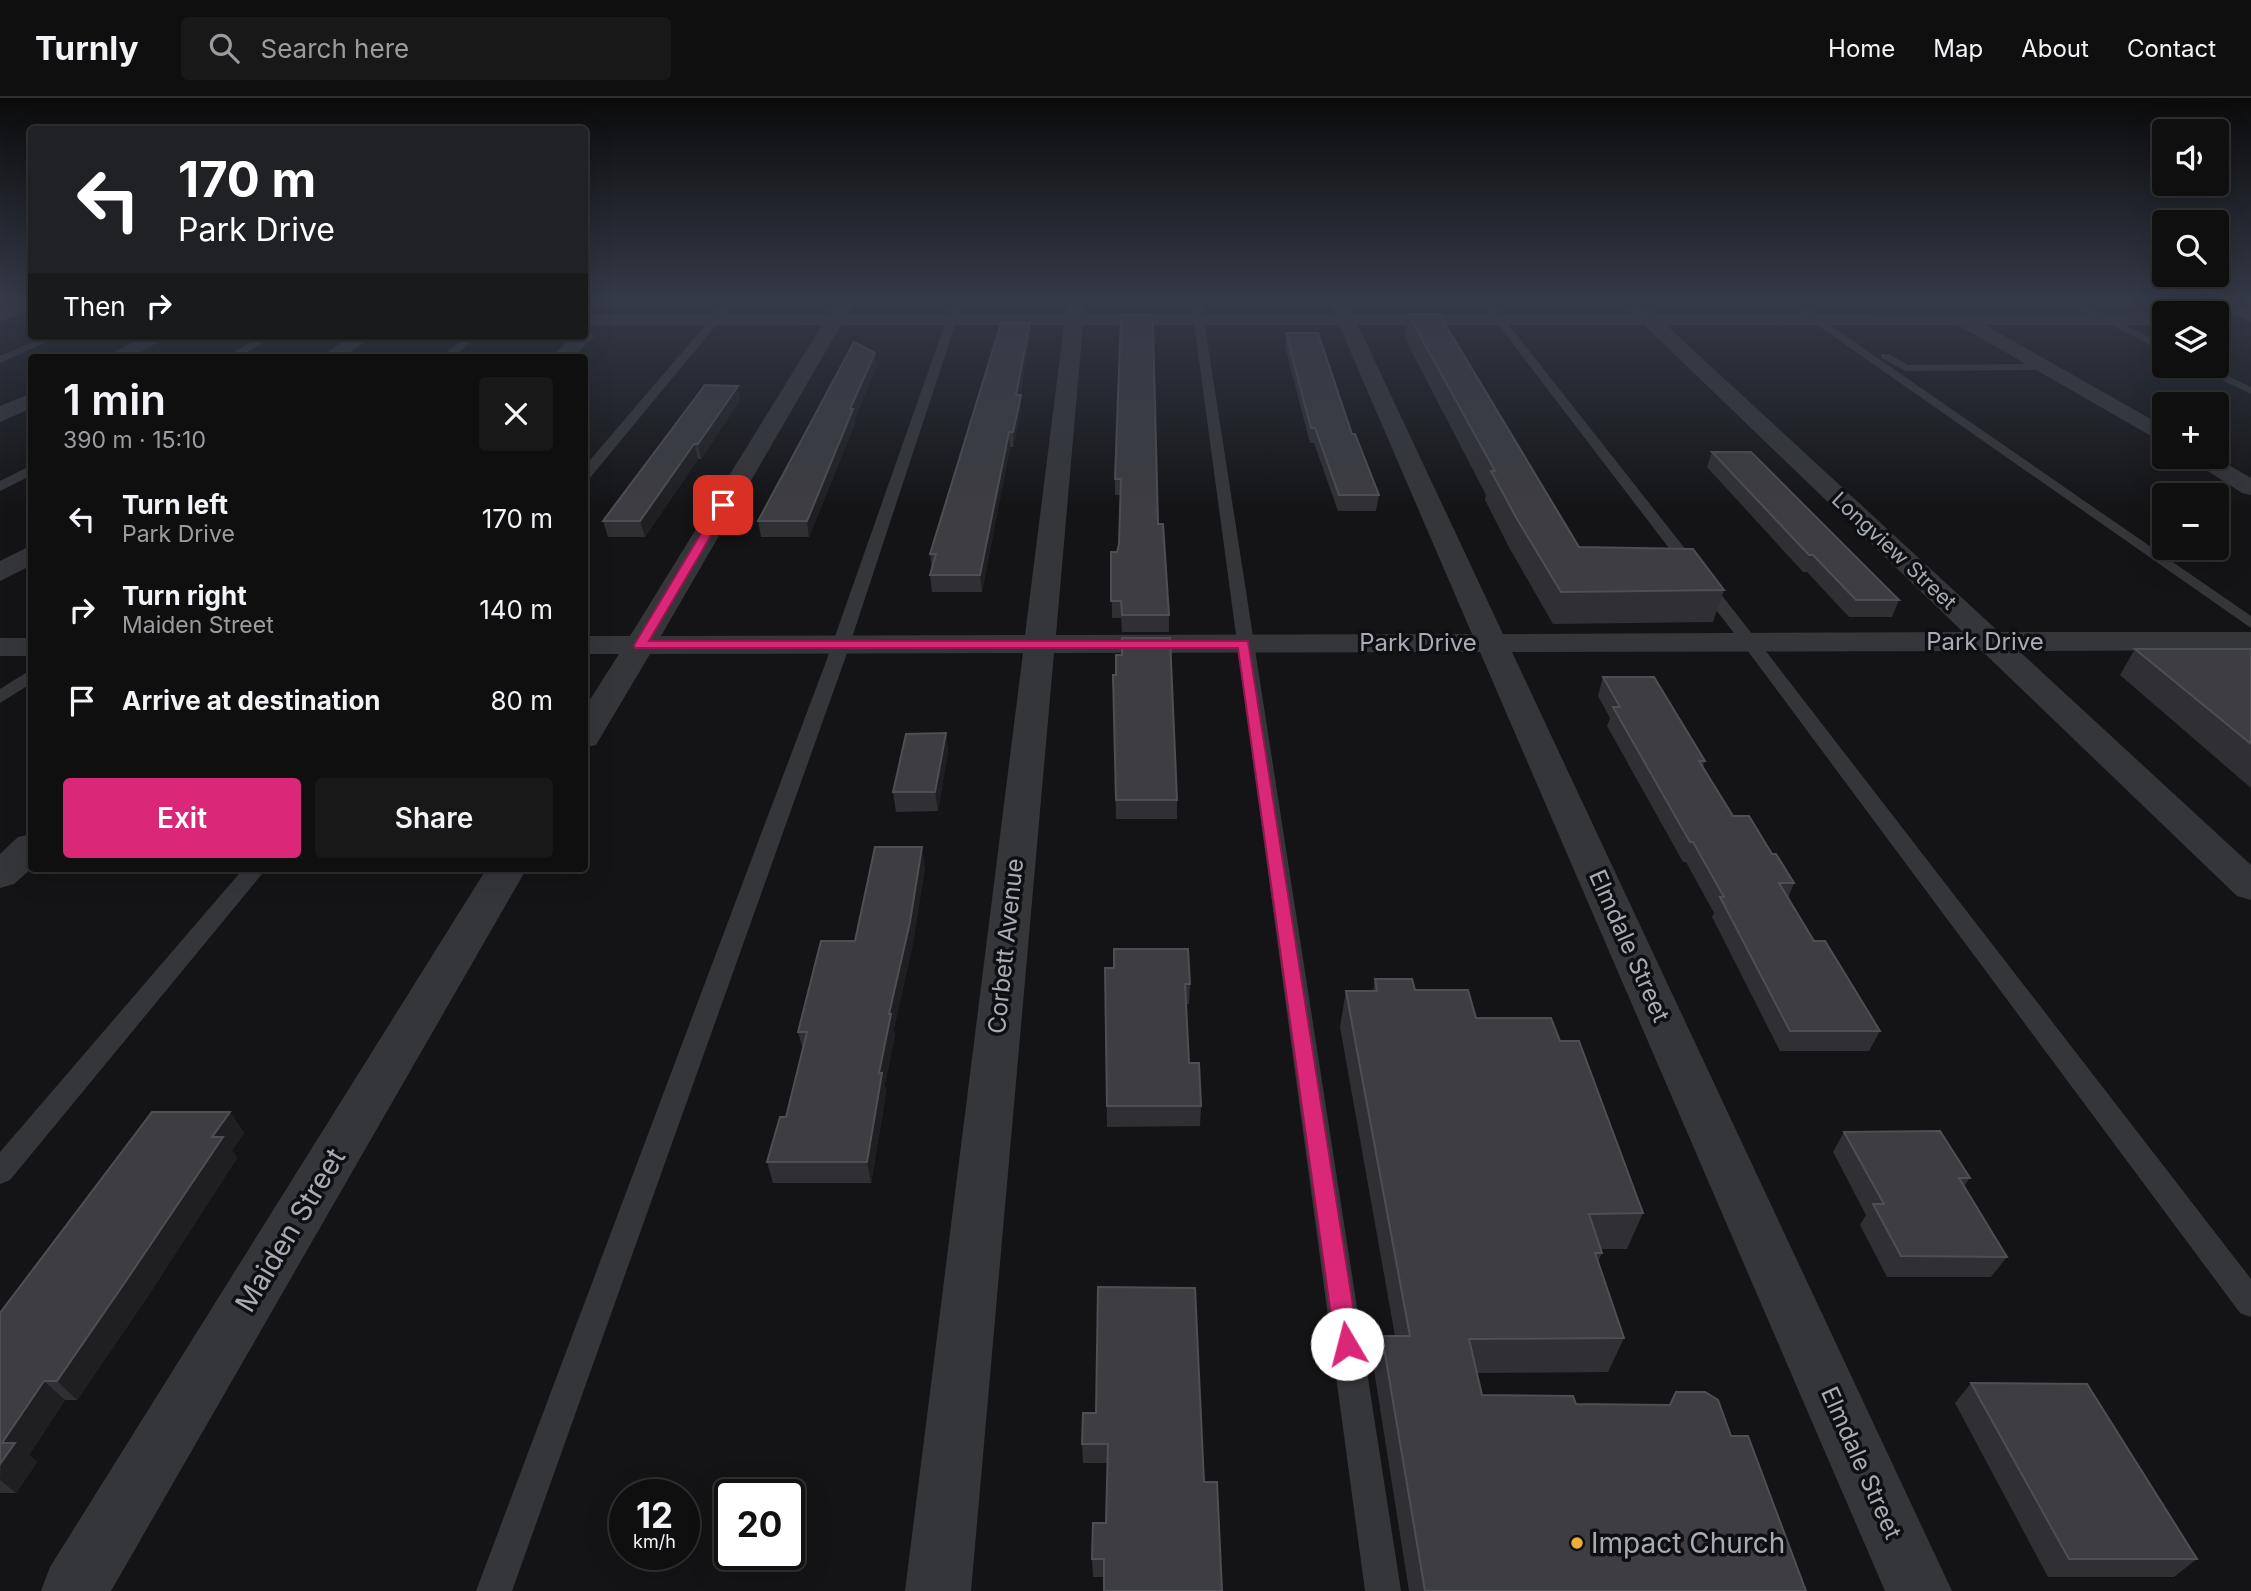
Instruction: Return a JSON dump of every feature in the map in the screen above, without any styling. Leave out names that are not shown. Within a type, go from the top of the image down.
[{"type":"street","points":[[588,731],[804,371]]},
{"type":"street","name":"Corbett Avenue","points":[[938,1591],[1068,371]]},
{"type":"street","name":"Elmdale Street","points":[[1370,371],[1919,1591]]},
{"type":"street","name":"Longview Street","points":[[1702,371],[2251,887]]},
{"type":"street","points":[[2050,371],[2152,429]]},
{"type":"street","points":[[0,415],[28,401]]},
{"type":"street","points":[[2219,469],[2251,488]]},
{"type":"street","points":[[0,573],[28,555]]},
{"type":"street","name":"Park Drive","points":[[588,645],[2251,641]]},
{"type":"street","points":[[0,647],[28,647]]},
{"type":"street","points":[[0,875],[28,850]]},
{"type":"street","name":"Maiden Street","points":[[74,1591],[504,872]]},
{"type":"lane","points":[[588,472],[672,371]]},
{"type":"lane","points":[[494,1591],[841,645],[934,371]]},
{"type":"lane","points":[[1206,371],[1383,1591]]},
{"type":"lane","points":[[1538,371],[1750,643],[2251,1303]]},
{"type":"lane","points":[[1895,371],[2251,623]]},
{"type":"lane","points":[[2224,378],[2251,391]]},
{"type":"lane","points":[[0,487],[28,472]]},
{"type":"lane","points":[[0,698],[28,677]]},
{"type":"lane","points":[[0,1172],[253,872]]},
{"type":"building","points":[[839,371],[867,371],[807,521],[758,521]]},
{"type":"building","points":[[986,371],[1021,371],[1016,395],[1021,395],[1013,432],[1009,432],[980,575],[930,575],[936,554],[930,554]]},
{"type":"building","points":[[1119,371],[1154,371],[1158,524],[1163,524],[1169,615],[1122,615],[1121,601],[1111,601],[1111,552],[1117,552],[1119,544],[1121,479],[1115,479]]},
{"type":"building","points":[[1296,371],[1331,371],[1352,434],[1355,434],[1379,495],[1339,495],[1315,428],[1311,428]]},
{"type":"building","points":[[1439,371],[1473,371],[1579,547],[1693,549],[1724,590],[1561,592],[1491,471],[1495,471]]},
{"type":"building","points":[[705,385],[738,386],[640,521],[603,521]]},
{"type":"building","points":[[1712,452],[1751,452],[1899,600],[1856,600],[1813,555],[1809,555]]},
{"type":"building","points":[[1122,638],[1170,638],[1177,800],[1116,800],[1113,675],[1116,675],[1116,655],[1122,655]]},
{"type":"building","points":[[2135,649],[2251,649],[2251,744]]},
{"type":"building","points":[[1603,677],[1654,677],[1705,761],[1699,761],[1733,816],[1749,816],[1772,854],[1776,854],[1794,883],[1779,883],[1814,941],[1825,941],[1880,1031],[1790,1031],[1720,897],[1724,897],[1613,707],[1620,707]]},
{"type":"building","points":[[946,733],[935,792],[893,792],[906,734]]},
{"type":"building","points":[[875,847],[922,847],[910,922],[889,1014],[867,1162],[767,1162],[780,1117],[786,1117],[807,1032],[798,1032],[821,941],[855,941]]},
{"type":"building","points":[[1114,949],[1188,949],[1190,984],[1185,984],[1189,1063],[1199,1063],[1201,1106],[1107,1106],[1105,968],[1114,968]]},
{"type":"building","points":[[1375,979],[1412,979],[1415,990],[1468,990],[1476,1018],[1551,1018],[1560,1041],[1579,1041],[1643,1213],[1589,1214],[1602,1253],[1595,1253],[1624,1338],[1469,1339],[1482,1395],[1573,1396],[1576,1404],[1670,1405],[1676,1392],[1705,1392],[1718,1400],[1731,1436],[1748,1436],[1806,1591],[1425,1591],[1382,1336],[1410,1336],[1346,991],[1377,991]]},
{"type":"building","points":[[152,1112],[230,1112],[212,1137],[223,1137],[57,1381],[44,1381],[2,1443],[15,1443],[0,1464],[0,1313]]},
{"type":"building","points":[[1940,1131],[1970,1178],[1959,1178],[2007,1257],[1901,1256],[1873,1204],[1884,1204],[1844,1132]]},
{"type":"building","points":[[1098,1287],[1195,1288],[1204,1482],[1217,1482],[1222,1591],[1104,1591],[1104,1559],[1092,1559],[1093,1523],[1106,1523],[1108,1444],[1082,1444],[1083,1413],[1096,1413]]},
{"type":"building","points":[[1971,1383],[2087,1384],[2197,1559],[2069,1559]]},
{"type":"place","name":"Impact Church","points":[[1577,1543]]},
{"type":"route","points":[[723,505],[640,645],[1244,644],[1347,1344]]}]
